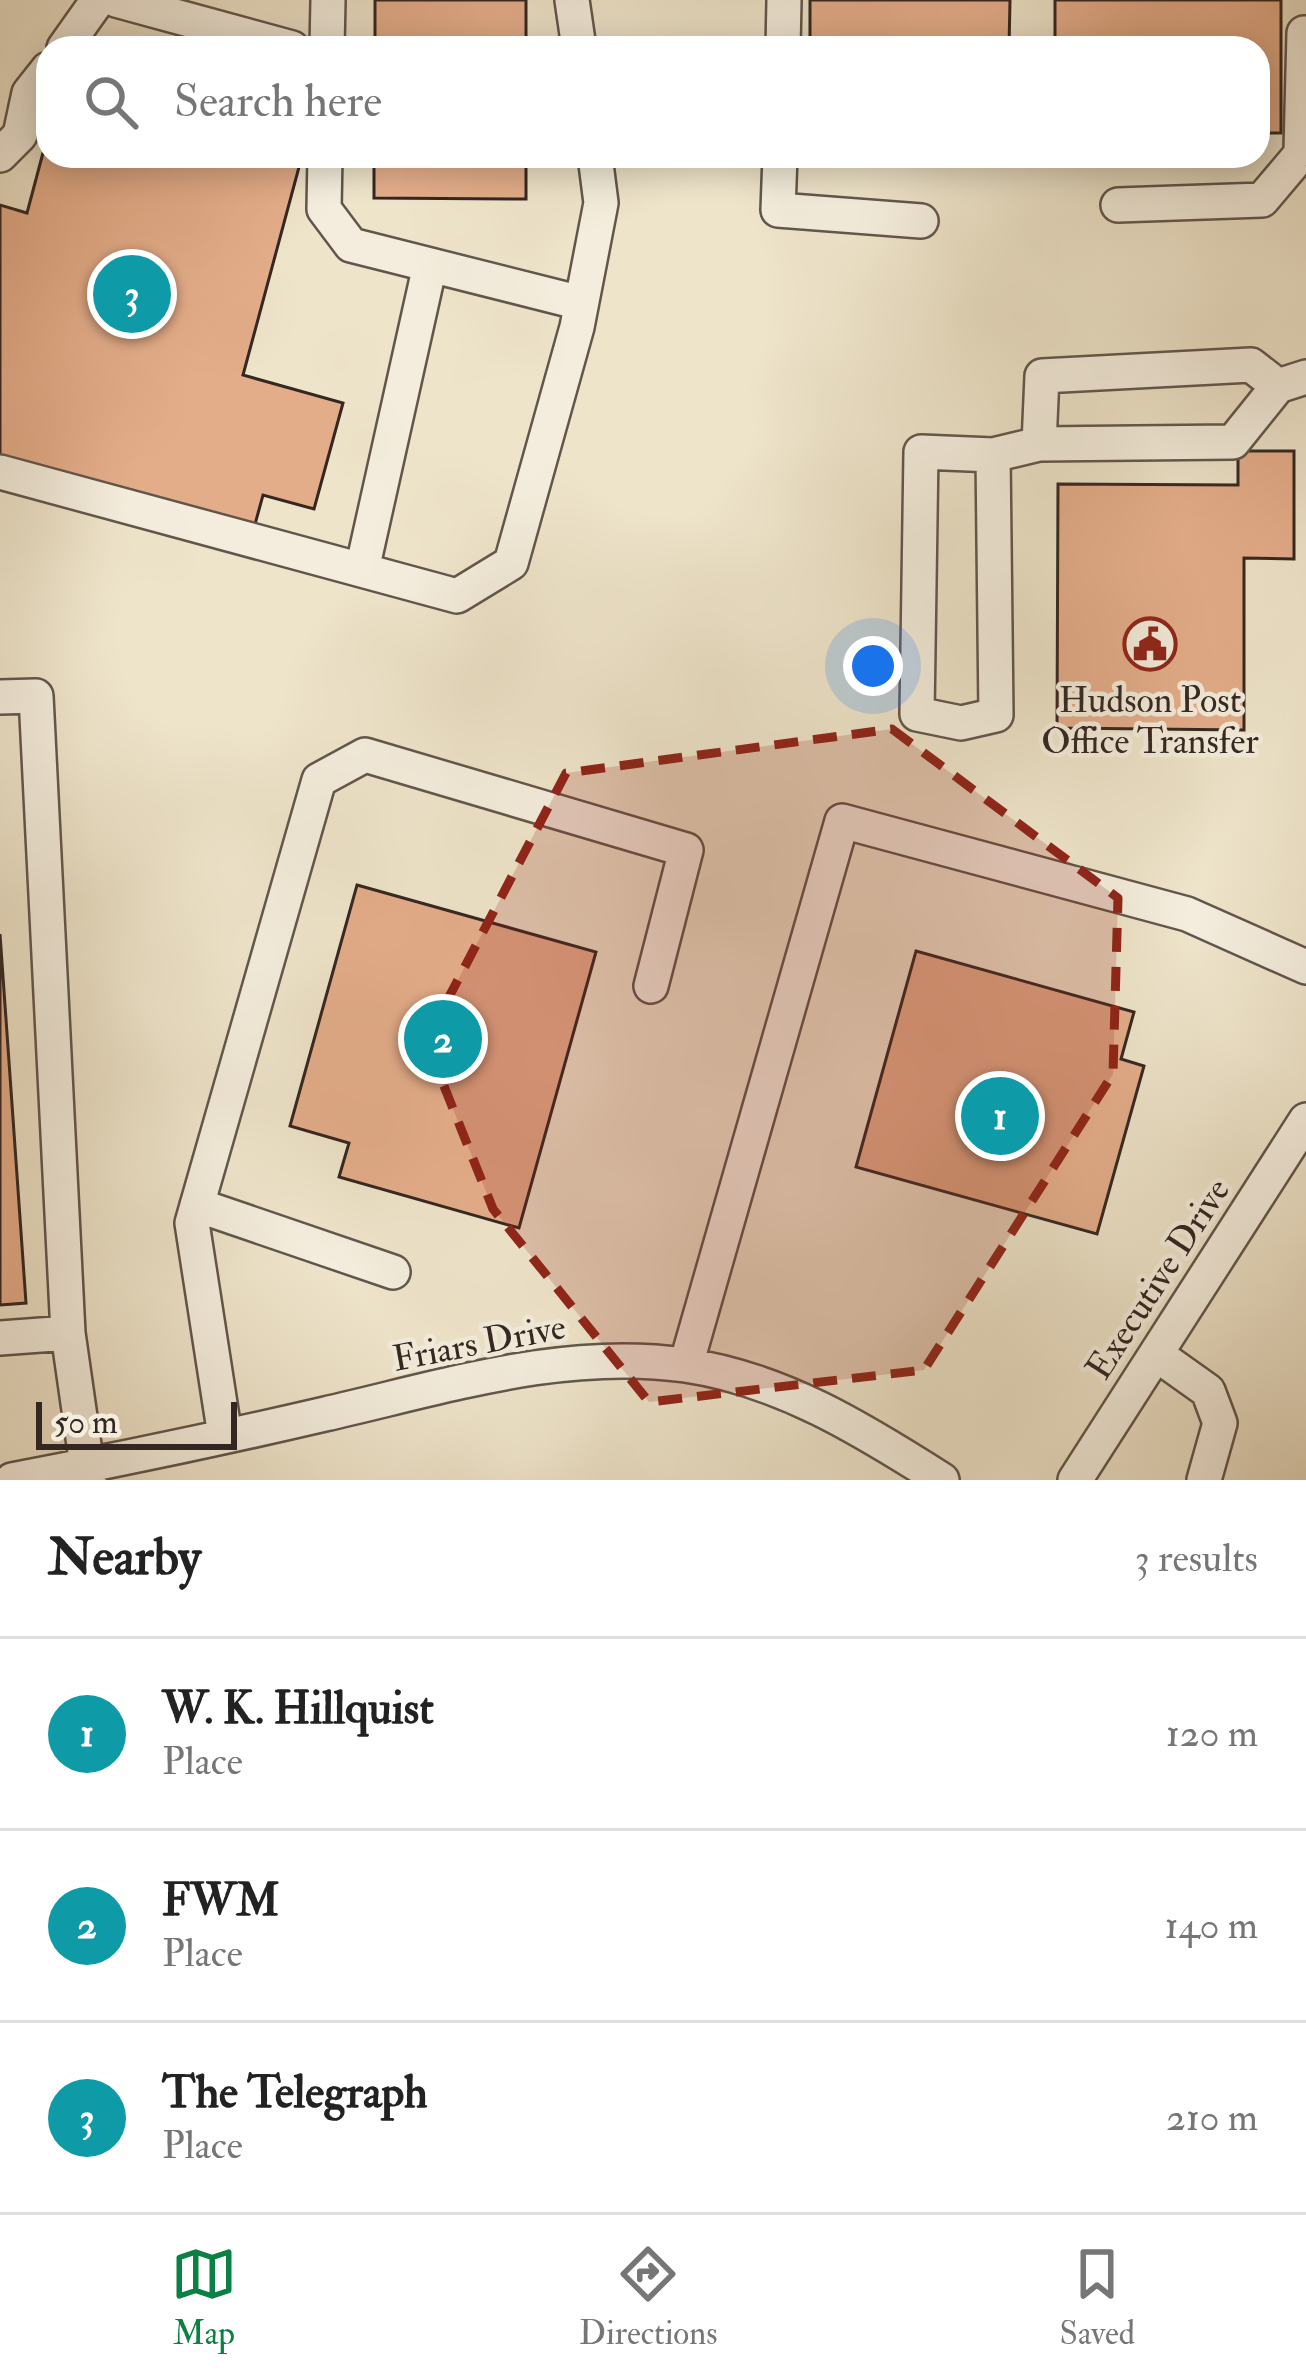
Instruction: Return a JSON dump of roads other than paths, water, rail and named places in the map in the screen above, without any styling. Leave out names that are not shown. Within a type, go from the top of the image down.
[{"type":"street","points":[[72,36],[98,0]]},
{"type":"street","points":[[116,0],[248,36]]},
{"type":"street","points":[[327,36],[328,0]]},
{"type":"street","points":[[572,0],[577,36]]},
{"type":"street","points":[[783,36],[784,0]]},
{"type":"street","points":[[1118,205],[1262,200],[1304,149],[1304,34]]},
{"type":"street","points":[[0,155],[20,135],[29,93],[36,84]]},
{"type":"street","points":[[325,168],[324,209],[351,245],[581,303]]},
{"type":"street","points":[[0,472],[457,596],[511,563],[581,303],[602,202],[597,168]]},
{"type":"street","points":[[779,168],[778,210],[921,221]]},
{"type":"street","points":[[362,570],[430,265]]},
{"type":"street","points":[[992,455],[996,715],[961,723],[917,714],[921,452],[992,455],[1039,444],[1233,442],[1292,381],[1251,365],[1042,376],[1039,444]]},
{"type":"street","points":[[0,698],[36,696],[68,1333],[87,1472]]},
{"type":"street","points":[[225,1436],[192,1223],[319,780],[365,755],[686,850],[651,986]]},
{"type":"street","points":[[686,1365],[842,821],[1187,914],[1306,967]]},
{"type":"street","name":"Executive Drive","points":[[1075,1480],[1306,1120]]},
{"type":"street","points":[[197,1205],[393,1272]]},
{"type":"street","points":[[0,1338],[68,1333]]},
{"type":"street","points":[[1156,1354],[1208,1391],[1220,1424],[1204,1480]]},
{"type":"street","name":"Friars Drive","points":[[12,1480],[87,1472],[538,1366],[632,1360],[686,1365],[754,1382],[813,1404],[942,1480]]},
{"type":"place","name":"The Telegraph","points":[[132,294]]},
{"type":"place","name":"Hudson Post Office Transfer","points":[[1150,644]]},
{"type":"place","name":"FWM","points":[[443,1039]]},
{"type":"place","name":"W. K. Hillquist","points":[[1000,1116]]}]
